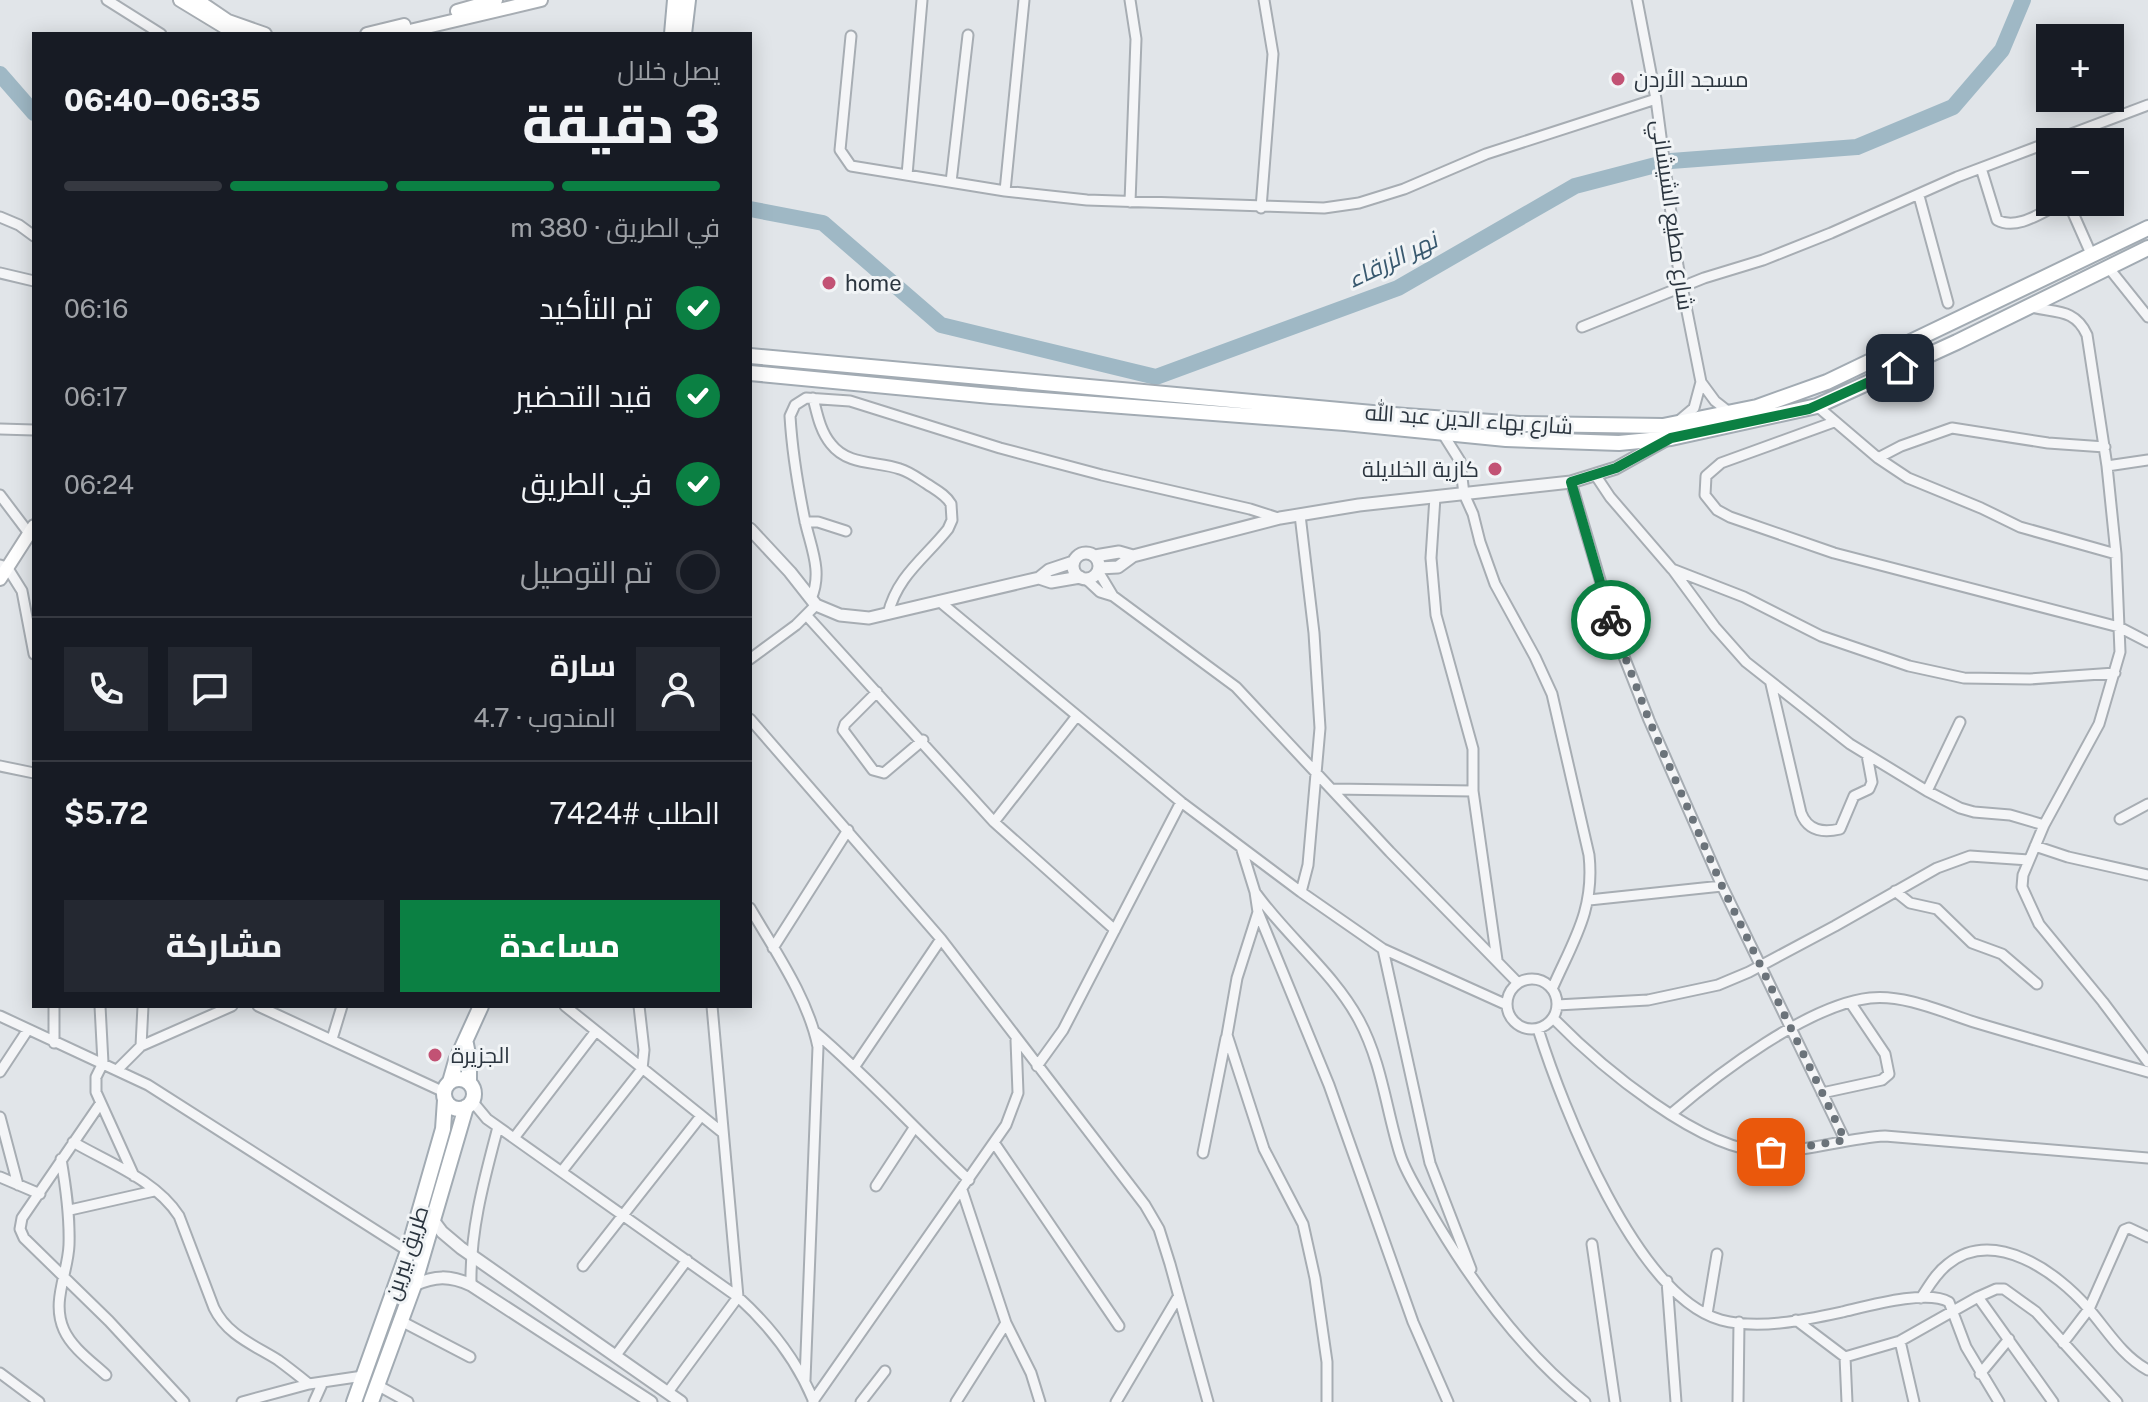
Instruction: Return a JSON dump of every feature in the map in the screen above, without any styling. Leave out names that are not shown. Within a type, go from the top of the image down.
[{"type":"main road","points":[[180,0],[233,32]]},
{"type":"main road","points":[[197,0],[228,21],[259,32]]},
{"type":"main road","points":[[375,32],[496,0]]},
{"type":"main road","points":[[405,32],[541,0]]},
{"type":"main road","points":[[672,32],[675,0]]},
{"type":"main road","points":[[684,32],[688,0]]},
{"type":"main road","name":"شارع بهاء الدين عبد الله","points":[[752,373],[1006,397],[1404,422],[1643,428],[1670,432],[1729,412],[1786,398],[1894,351],[2148,228]]},
{"type":"main road","name":"شارع بهاء الدين عبد الله","points":[[752,356],[1404,422],[1441,432],[1506,439],[1619,443],[1817,406],[2148,248]]},
{"type":"main road","points":[[1894,351],[1900,368]]},
{"type":"main road","points":[[0,579],[4,566],[31,529]]},
{"type":"main road","name":"طريق بيرين","points":[[354,1402],[408,1251],[443,1129],[446,1091],[480,1008]]},
{"type":"main road","points":[[466,1044],[469,1082],[474,1091],[469,1104],[454,1108],[446,1091],[457,1079],[469,1082]]},
{"type":"main road","name":"طريق بيرين","points":[[371,1402],[414,1285],[469,1104]]},
{"type":"street","points":[[107,0],[158,32]]},
{"type":"street","points":[[907,175],[922,0]]},
{"type":"street","points":[[1005,191],[1024,0]]},
{"type":"street","points":[[1130,0],[1136,39],[1130,202]]},
{"type":"street","points":[[1261,208],[1273,54],[1264,0]]},
{"type":"street","name":"شارع مطيع الشيشاني","points":[[1637,0],[1657,104],[1682,287],[1701,382]]},
{"type":"street","points":[[951,182],[968,35]]},
{"type":"street","points":[[851,36],[840,150],[851,166],[1005,191],[1130,202],[1261,208],[1324,208],[1359,203],[1404,189],[1486,154],[1551,131],[1657,104]]},
{"type":"street","points":[[1582,327],[1682,287],[1777,255],[1981,168],[2148,105]]},
{"type":"street","points":[[1981,168],[1997,220],[2015,224],[2061,203],[2069,204],[2092,256]]},
{"type":"street","points":[[1919,196],[1948,303]]},
{"type":"street","points":[[0,217],[32,235]]},
{"type":"street","points":[[2148,256],[2110,266],[2148,317]]},
{"type":"street","points":[[0,273],[32,281]]},
{"type":"street","points":[[2029,307],[2069,313],[2084,329],[2090,348],[2105,447],[2121,639],[2115,673],[2095,734],[2044,825],[2023,875],[2022,887],[2034,915],[2148,1062]]},
{"type":"street","points":[[850,401],[854,382]]},
{"type":"street","points":[[1701,382],[1715,401],[1729,412]]},
{"type":"street","points":[[1097,565],[1118,567],[1133,556],[1280,518],[1359,505],[1571,482],[1596,476],[1670,432],[1694,408],[1701,382]]},
{"type":"street","points":[[813,398],[823,432],[836,450],[859,462],[903,470],[936,490],[951,504],[952,520],[948,529],[904,575],[888,614]]},
{"type":"street","points":[[752,657],[807,616],[814,602],[817,573],[805,522],[790,416],[800,400],[850,401],[1000,448],[1280,518]]},
{"type":"street","points":[[1817,406],[1878,458],[1908,478],[2020,527],[2116,554]]},
{"type":"street","points":[[1834,422],[1721,463],[1706,476],[1705,495],[1717,510],[1730,517],[1822,549],[1953,586],[2119,627],[2148,642]]},
{"type":"street","points":[[1878,458],[1901,446],[1952,428],[2048,443],[2105,447]]},
{"type":"street","points":[[0,429],[32,430]]},
{"type":"street","points":[[1441,432],[1460,461],[1464,494],[1495,584],[1552,694],[1589,855],[1592,879],[1589,900],[1582,924],[1552,989]]},
{"type":"street","points":[[2107,466],[2148,460]]},
{"type":"street","points":[[1596,476],[1715,627],[1746,662],[1771,684],[1867,755],[1927,791],[1967,811],[2010,815],[2044,825]]},
{"type":"street","points":[[1571,482],[1619,644],[1722,886],[1845,1140]]},
{"type":"street","points":[[0,495],[31,529]]},
{"type":"street","points":[[1435,497],[1431,558],[1436,615],[1473,749],[1473,791],[1497,960]]},
{"type":"street","points":[[1300,515],[1314,633],[1320,728],[1308,865],[1301,892]]},
{"type":"street","points":[[805,522],[818,522],[846,531]]},
{"type":"street","points":[[752,531],[814,602],[840,615],[858,617],[888,614],[1039,578],[1049,570],[1073,562]]},
{"type":"street","points":[[1113,596],[1097,565],[1085,552],[1075,557],[1075,574],[1100,592],[1113,596],[1236,687],[1518,983]]},
{"type":"street","points":[[1039,578],[1051,582],[1091,578],[1097,565]]},
{"type":"street","points":[[4,566],[22,591],[32,644]]},
{"type":"street","points":[[1672,569],[1744,597],[1821,636],[1932,672],[1964,678],[1998,679],[2115,673]]},
{"type":"street","points":[[939,601],[1181,802],[1301,892],[1383,949],[1507,1005]]},
{"type":"street","points":[[807,616],[923,740],[994,822],[1115,930]]},
{"type":"street","points":[[1771,684],[1801,813],[1814,829],[1840,829],[1854,796],[1869,789],[1872,782],[1867,755]]},
{"type":"street","points":[[877,692],[845,724],[843,730],[873,770],[884,773],[923,740]]},
{"type":"street","points":[[994,822],[1076,717]]},
{"type":"street","points":[[752,721],[941,939],[1151,1216],[1159,1229],[1208,1402]]},
{"type":"street","points":[[1927,791],[1960,722]]},
{"type":"street","points":[[0,766],[32,773]]},
{"type":"street","points":[[1332,789],[1473,791]]},
{"type":"street","points":[[1037,1066],[1063,1030],[1181,802]]},
{"type":"street","points":[[2120,819],[2148,804]]},
{"type":"street","points":[[773,948],[848,830]]},
{"type":"street","points":[[2035,846],[2068,857],[2148,875]]},
{"type":"street","points":[[1242,850],[1258,912],[1329,1085],[1413,1322],[1448,1402]]},
{"type":"street","points":[[1557,1005],[1680,995],[1726,983],[1937,868],[1970,856],[2029,860]]},
{"type":"street","points":[[1589,900],[1722,886]]},
{"type":"street","points":[[1895,891],[1910,903],[1937,909],[1972,943],[2002,954],[2037,984]]},
{"type":"street","points":[[1255,892],[1276,921],[1340,990],[1354,1012],[1376,1056],[1401,1156],[1453,1251],[1544,1365],[1585,1402]]},
{"type":"street","points":[[752,911],[814,1031],[819,1064],[805,1380]]},
{"type":"street","points":[[1203,1153],[1237,978],[1258,912]]},
{"type":"street","points":[[855,1066],[941,939]]},
{"type":"street","points":[[1383,949],[1430,1163],[1474,1276]]},
{"type":"street","points":[[1536,979],[1552,989],[1557,1005],[1553,1018],[1538,1029],[1529,1030],[1513,1022],[1507,1005],[1508,997],[1518,983],[1536,979]]},
{"type":"street","points":[[1671,1114],[1791,1028],[1850,1002],[1883,997],[2148,1072]]},
{"type":"street","points":[[1822,1093],[1882,1080],[1889,1074],[1885,1054],[1850,1002]]},
{"type":"street","points":[[54,1008],[54,1043]]},
{"type":"street","points":[[100,1008],[103,1063],[96,1082],[100,1104],[134,1176]]},
{"type":"street","points":[[141,1046],[143,1008]]},
{"type":"street","points":[[117,1070],[141,1046],[227,1008]]},
{"type":"street","points":[[263,1008],[446,1091]]},
{"type":"street","points":[[332,1039],[341,1008]]},
{"type":"street","points":[[567,1008],[723,1133]]},
{"type":"street","points":[[562,1171],[642,1069],[644,1037],[639,1008]]},
{"type":"street","points":[[668,1392],[738,1297],[712,1008]]},
{"type":"street","points":[[0,1016],[169,1097],[408,1251]]},
{"type":"street","points":[[1553,1018],[1605,1067],[1671,1114],[1718,1139],[1761,1152],[1795,1150],[1845,1140],[1898,1137],[2148,1158]]},
{"type":"street","points":[[1538,1029],[1563,1096],[1614,1211],[1632,1239],[1667,1281],[1707,1314],[1757,1324],[1921,1298],[1944,1299],[1949,1302],[1961,1338],[1980,1374],[1999,1402]]},
{"type":"street","points":[[0,1072],[27,1031]]},
{"type":"street","points":[[514,1138],[596,1031]]},
{"type":"street","points":[[814,1031],[855,1066],[969,1180]]},
{"type":"street","points":[[1227,1035],[1264,1149],[1303,1224],[1315,1278],[1327,1362],[1327,1402]]},
{"type":"street","points":[[813,1401],[995,1144],[1015,1107],[1018,1093],[1016,1038]]},
{"type":"street","points":[[100,1104],[22,1218],[20,1229],[24,1238],[64,1274],[184,1402]]},
{"type":"street","points":[[469,1104],[738,1297],[766,1323],[805,1380],[813,1401]]},
{"type":"street","points":[[583,1266],[701,1116]]},
{"type":"street","points":[[0,1117],[18,1185]]},
{"type":"street","points":[[471,1285],[470,1254],[479,1199],[498,1127]]},
{"type":"street","points":[[876,1186],[914,1128]]},
{"type":"street","points":[[73,1142],[134,1176],[165,1199],[179,1216],[222,1322],[233,1333],[309,1384]]},
{"type":"street","points":[[995,1144],[1119,1326]]},
{"type":"street","points":[[61,1159],[70,1210],[69,1250],[59,1314],[69,1339],[106,1375]]},
{"type":"street","points":[[0,1177],[40,1194]]},
{"type":"street","points":[[962,1190],[1006,1323],[1031,1373],[1040,1402]]},
{"type":"street","points":[[70,1210],[154,1191]]},
{"type":"street","points":[[433,1220],[442,1232],[470,1254],[681,1402]]},
{"type":"street","points":[[2063,1343],[2089,1309],[2124,1230],[2129,1228],[2148,1237]]},
{"type":"street","points":[[1592,1244],[1615,1402]]},
{"type":"street","points":[[1921,1298],[1937,1275],[1952,1261],[1992,1250],[2022,1257],[2047,1271],[2089,1309],[2130,1359],[2148,1370]]},
{"type":"street","points":[[1707,1314],[1717,1254]]},
{"type":"street","points":[[616,1355],[687,1260]]},
{"type":"street","points":[[414,1285],[446,1276],[471,1285],[651,1402]]},
{"type":"street","points":[[1667,1281],[1676,1402]]},
{"type":"street","points":[[1845,1357],[1900,1341],[1952,1310],[1996,1289],[2011,1292],[2036,1312],[2117,1402]]},
{"type":"street","points":[[1116,1402],[1178,1297]]},
{"type":"street","points":[[1978,1297],[2050,1401]]},
{"type":"street","points":[[399,1320],[470,1357]]},
{"type":"street","points":[[1796,1320],[1845,1357]]},
{"type":"street","points":[[1738,1402],[1739,1322]]},
{"type":"street","points":[[956,1402],[1006,1323]]},
{"type":"street","points":[[1980,1374],[2009,1339]]},
{"type":"street","points":[[1900,1341],[1914,1402]]},
{"type":"street","points":[[1845,1357],[1847,1402]]},
{"type":"street","points":[[861,1402],[885,1371]]},
{"type":"street","points":[[0,1373],[39,1402]]},
{"type":"street","points":[[242,1402],[309,1384],[363,1376]]},
{"type":"street","points":[[314,1402],[323,1382]]},
{"type":"street","points":[[377,1385],[408,1402]]},
{"type":"waterway","name":"نهر الزرقاء","points":[[752,209],[823,223],[941,325],[1156,377],[1398,288],[1575,186],[1671,161],[1857,147],[1953,107],[2002,50],[2023,0]]},
{"type":"waterway","name":"نهر الزرقاء","points":[[0,74],[32,111]]},
{"type":"way so far","points":[[1611,620],[1649,720],[1722,886],[1845,1140],[1771,1152]]},
{"type":"place","name":"مسجد الأردن","points":[[1618,79]]},
{"type":"place","name":"home","points":[[829,283]]},
{"type":"place","name":"كازية الخلايلة","points":[[1495,469]]},
{"type":"place","name":"الجزيرة","points":[[435,1055]]},
{"type":"route","points":[[1611,620],[1571,482],[1616,468],[1671,438],[1809,409],[1900,368]]}]
